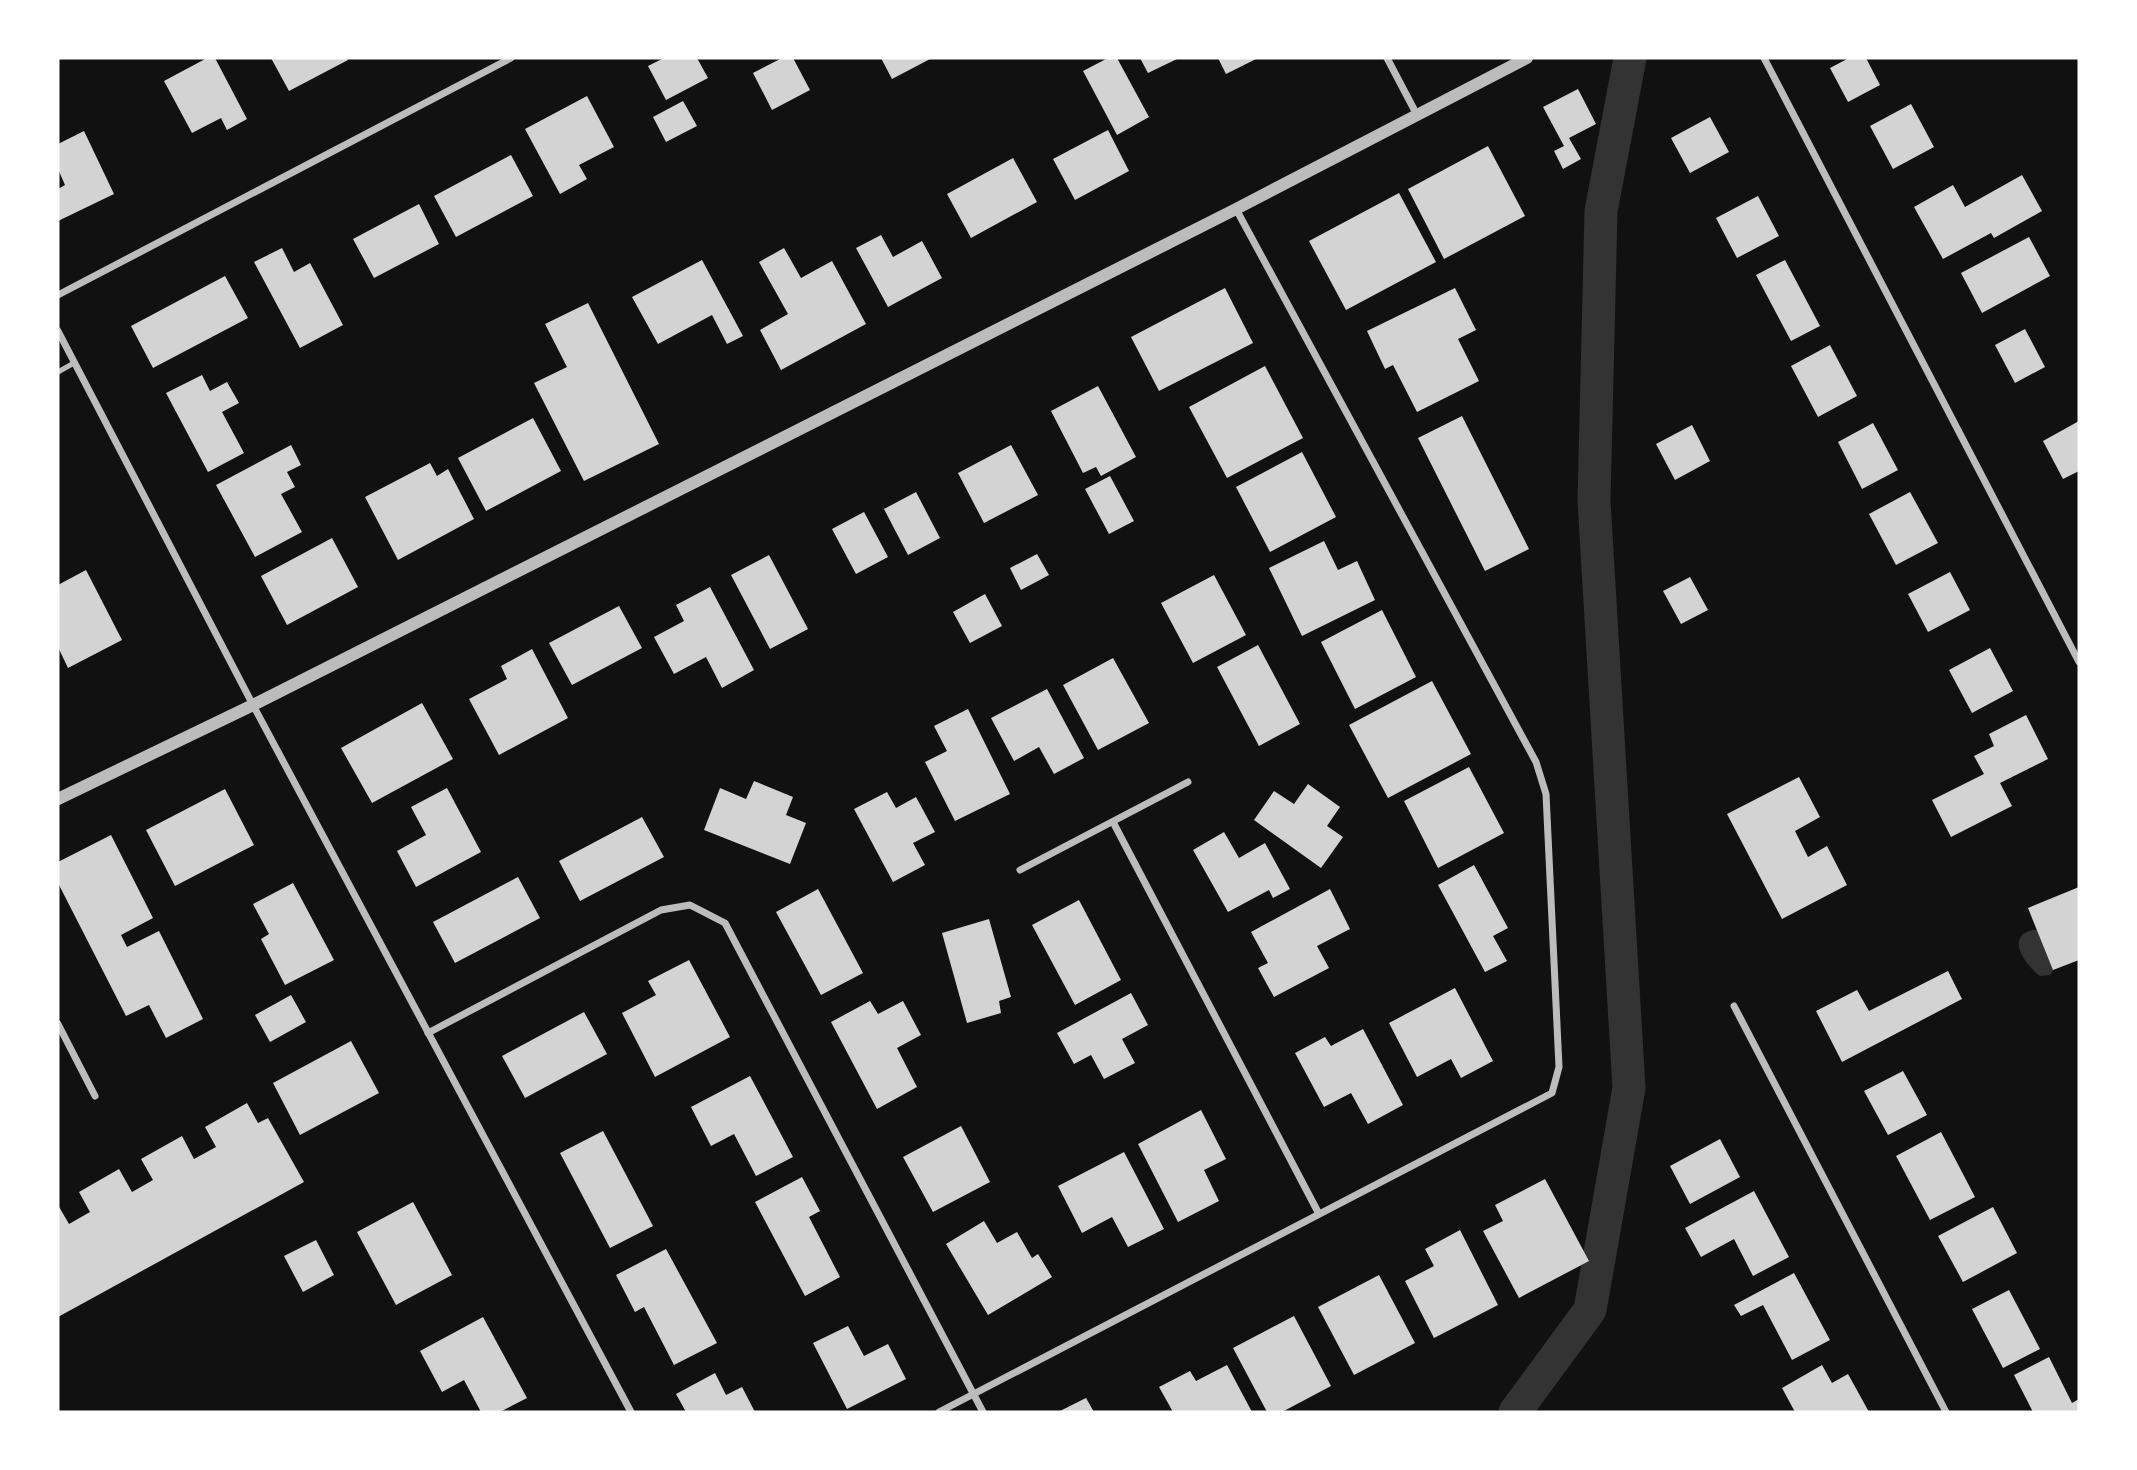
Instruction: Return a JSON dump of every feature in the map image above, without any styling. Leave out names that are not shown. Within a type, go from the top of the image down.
[{"type":"street","points":[[58,295],[511,58]]},
{"type":"street","points":[[1387,58],[1417,115]]},
{"type":"street","points":[[60,793],[253,705],[1236,209],[1527,58]]},
{"type":"street","points":[[1764,58],[2079,662]]},
{"type":"street","points":[[939,1412],[1552,1093],[1559,1067],[1546,794],[1536,762],[1236,209]]},
{"type":"street","points":[[58,331],[253,705],[631,1412]]},
{"type":"street","points":[[1020,870],[1188,782]]},
{"type":"street","points":[[1114,822],[1319,1214]]},
{"type":"street","points":[[428,1033],[662,910],[690,905],[725,923],[983,1412]]},
{"type":"street","points":[[1734,1006],[1946,1412]]},
{"type":"street","points":[[58,1024],[95,1096]]},
{"type":"lane","points":[[58,372],[74,363]]},
{"type":"shaded area","points":[[2041,930],[2055,968],[2050,975],[2040,976],[2020,952],[2020,938],[2024,933]]},
{"type":"building","points":[[207,58],[215,58],[247,119],[227,130],[221,118],[192,133],[164,81]]},
{"type":"building","points":[[271,58],[347,58],[348,60],[289,91]]},
{"type":"building","points":[[664,58],[697,58],[708,78],[666,100],[648,66]]},
{"type":"building","points":[[782,58],[793,58],[810,90],[772,110],[753,73]]},
{"type":"building","points":[[881,58],[932,58],[892,79]]},
{"type":"building","points":[[1108,58],[1117,58],[1149,117],[1117,135],[1083,71]]},
{"type":"building","points":[[1140,58],[1179,58],[1148,73]]},
{"type":"building","points":[[1218,58],[1258,58],[1226,74]]},
{"type":"building","points":[[1849,58],[1866,58],[1880,85],[1848,102],[1830,68]]},
{"type":"building","points":[[1578,89],[1596,124],[1569,138],[1581,159],[1563,169],[1554,151],[1564,146],[1543,107]]},
{"type":"building","points":[[587,96],[614,147],[579,165],[587,179],[560,194],[525,129]]},
{"type":"building","points":[[683,101],[697,126],[666,142],[653,117]]},
{"type":"building","points":[[1911,104],[1934,147],[1893,169],[1870,126]]},
{"type":"building","points":[[1710,117],[1729,152],[1690,173],[1671,138]]},
{"type":"building","points":[[1108,130],[1129,171],[1075,200],[1053,159]]},
{"type":"building","points":[[84,131],[114,194],[58,221],[58,189],[65,185],[58,169],[58,144]]},
{"type":"building","points":[[1488,146],[1525,216],[1444,259],[1408,189]]},
{"type":"building","points":[[511,155],[533,196],[456,237],[434,196]]},
{"type":"building","points":[[1013,158],[1037,202],[971,238],[947,194]]},
{"type":"building","points":[[2022,175],[2042,211],[1994,238],[1991,233],[1943,259],[1914,207],[1953,185],[1965,207]]},
{"type":"building","points":[[1399,193],[1436,262],[1346,310],[1309,241]]},
{"type":"building","points":[[1758,196],[1779,236],[1737,258],[1716,218]]},
{"type":"building","points":[[419,204],[439,244],[374,278],[353,239]]},
{"type":"building","points":[[881,235],[893,257],[922,241],[942,278],[888,307],[856,248]]},
{"type":"building","points":[[2029,237],[2050,276],[1982,313],[1961,273]]},
{"type":"building","points":[[282,248],[294,272],[310,263],[343,325],[300,348],[254,262]]},
{"type":"building","points":[[784,248],[801,278],[832,261],[866,324],[781,370],[760,330],[788,314],[759,262]]},
{"type":"building","points":[[702,260],[743,336],[727,344],[712,315],[658,344],[632,297]]},
{"type":"building","points":[[1785,260],[1820,326],[1791,341],[1756,275]]},
{"type":"building","points":[[225,276],[248,318],[153,368],[131,326]]},
{"type":"building","points":[[1225,288],[1253,343],[1159,391],[1131,337]]},
{"type":"building","points":[[1455,288],[1476,330],[1458,339],[1479,381],[1417,412],[1393,365],[1385,369],[1367,331]]},
{"type":"building","points":[[588,303],[659,444],[584,481],[534,383],[567,367],[545,324]]},
{"type":"building","points":[[2025,329],[2045,367],[2015,383],[1995,345]]},
{"type":"building","points":[[1830,345],[1857,396],[1818,417],[1791,366]]},
{"type":"building","points":[[1265,366],[1303,438],[1227,478],[1189,407]]},
{"type":"building","points":[[202,375],[210,391],[227,382],[239,403],[222,412],[244,453],[208,472],[166,393]]},
{"type":"building","points":[[1098,386],[1136,457],[1101,476],[1096,467],[1083,473],[1051,411]]},
{"type":"building","points":[[1462,416],[1529,549],[1485,571],[1418,438]]},
{"type":"building","points":[[533,418],[561,471],[486,511],[458,458]]},
{"type":"building","points":[[2079,421],[2079,471],[2063,479],[2043,441]]},
{"type":"building","points":[[1873,423],[1898,470],[1862,489],[1838,442]]},
{"type":"building","points":[[1692,425],[1710,461],[1675,480],[1656,444]]},
{"type":"building","points":[[291,445],[301,465],[287,472],[295,487],[281,494],[302,532],[255,557],[216,485]]},
{"type":"building","points":[[1011,445],[1038,495],[984,523],[958,473]]},
{"type":"building","points":[[1302,452],[1336,517],[1270,552],[1236,487]]},
{"type":"building","points":[[430,463],[437,476],[448,469],[474,519],[398,560],[365,497]]},
{"type":"building","points":[[1110,476],[1134,521],[1109,534],[1085,489]]},
{"type":"building","points":[[916,492],[940,538],[908,555],[884,509]]},
{"type":"building","points":[[1910,492],[1938,543],[1896,565],[1869,514]]},
{"type":"building","points":[[864,512],[888,557],[856,574],[832,529]]},
{"type":"building","points":[[332,538],[358,587],[287,625],[261,576]]},
{"type":"building","points":[[1324,541],[1338,570],[1357,561],[1375,600],[1302,636],[1269,568]]},
{"type":"building","points":[[1037,554],[1049,575],[1021,590],[1010,568]]},
{"type":"building","points":[[769,555],[808,629],[770,649],[731,575]]},
{"type":"building","points":[[86,570],[122,640],[68,668],[58,647],[58,585]]},
{"type":"building","points":[[1950,572],[1970,610],[1928,632],[1908,594]]},
{"type":"building","points":[[1214,575],[1246,635],[1193,663],[1161,603]]},
{"type":"building","points":[[1690,577],[1708,610],[1681,624],[1663,591]]},
{"type":"building","points":[[710,587],[754,670],[722,688],[706,657],[674,674],[654,637],[684,621],[676,605]]},
{"type":"building","points":[[985,594],[1002,626],[970,643],[953,612]]},
{"type":"building","points":[[619,606],[642,648],[572,685],[549,643]]},
{"type":"building","points":[[1382,610],[1416,677],[1355,709],[1321,642]]},
{"type":"building","points":[[1258,645],[1300,724],[1259,746],[1217,667]]},
{"type":"building","points":[[1990,648],[2013,691],[1972,713],[1949,670]]},
{"type":"building","points":[[532,649],[568,718],[499,755],[469,699],[507,679],[501,666]]},
{"type":"building","points":[[1113,658],[1149,723],[1098,750],[1063,685]]},
{"type":"building","points":[[1432,681],[1471,754],[1388,798],[1349,725]]},
{"type":"building","points":[[1047,689],[1084,758],[1054,774],[1039,747],[1014,761],[991,718]]},
{"type":"building","points":[[422,703],[453,759],[372,803],[341,748]]},
{"type":"building","points":[[968,709],[1010,794],[955,821],[925,762],[947,751],[934,726]]},
{"type":"building","points":[[2026,715],[2048,759],[2000,783],[2012,806],[1951,837],[1932,800],[1984,774],[1974,756],[1994,746],[1989,734]]},
{"type":"building","points":[[1469,767],[1504,833],[1438,868],[1404,801]]},
{"type":"building","points":[[1799,777],[1820,817],[1795,831],[1808,857],[1827,846],[1847,885],[1782,919],[1727,814]]},
{"type":"building","points":[[754,781],[793,797],[786,815],[806,823],[790,864],[704,830],[720,788],[746,799]]},
{"type":"building","points":[[1308,784],[1340,807],[1327,826],[1343,837],[1321,868],[1254,820],[1274,791],[1294,804]]},
{"type":"building","points":[[447,788],[481,852],[416,887],[397,851],[426,835],[411,807]]},
{"type":"building","points":[[225,789],[254,845],[175,886],[146,830]]},
{"type":"building","points":[[887,792],[896,808],[916,797],[935,832],[913,843],[925,865],[893,882],[854,809]]},
{"type":"building","points":[[642,817],[664,857],[580,901],[559,861]]},
{"type":"building","points":[[1224,832],[1239,858],[1265,843],[1290,889],[1273,898],[1269,890],[1228,912],[1193,850]]},
{"type":"building","points":[[111,835],[153,918],[121,935],[127,947],[159,931],[203,1019],[166,1038],[149,1005],[126,1016],[58,883],[58,862]]},
{"type":"building","points":[[1474,865],[1508,928],[1493,936],[1507,961],[1485,972],[1438,885]]},
{"type":"building","points":[[518,877],[540,918],[455,963],[433,922]]},
{"type":"building","points":[[293,883],[334,960],[285,985],[261,939],[269,934],[253,904]]},
{"type":"building","points":[[2079,887],[2079,960],[2053,970],[2028,908]]},
{"type":"building","points":[[818,889],[863,973],[821,995],[776,912]]},
{"type":"building","points":[[1330,889],[1350,929],[1317,946],[1329,968],[1274,997],[1258,968],[1268,963],[1251,932]]},
{"type":"building","points":[[1079,900],[1121,980],[1075,1005],[1032,925]]},
{"type":"building","points":[[989,919],[1011,997],[999,1001],[1001,1013],[967,1023],[942,933]]},
{"type":"building","points":[[689,960],[730,1037],[655,1077],[622,1013],[656,995],[648,981]]},
{"type":"building","points":[[1948,971],[1962,999],[1842,1062],[1816,1011],[1857,990],[1869,1011]]},
{"type":"building","points":[[1455,988],[1493,1061],[1461,1078],[1451,1059],[1417,1077],[1389,1023]]},
{"type":"building","points":[[1131,993],[1148,1025],[1122,1039],[1135,1063],[1104,1079],[1091,1055],[1074,1064],[1057,1033]]},
{"type":"building","points":[[291,995],[306,1022],[270,1042],[255,1015]]},
{"type":"building","points":[[870,1001],[878,1014],[903,1001],[921,1035],[897,1048],[917,1087],[877,1109],[831,1022]]},
{"type":"building","points":[[584,1012],[607,1054],[525,1098],[502,1056]]},
{"type":"building","points":[[1363,1029],[1403,1105],[1368,1124],[1351,1093],[1324,1107],[1295,1053],[1325,1037],[1331,1046]]},
{"type":"building","points":[[351,1041],[379,1093],[300,1135],[273,1083]]},
{"type":"building","points":[[1903,1071],[1927,1115],[1888,1135],[1864,1091]]},
{"type":"building","points":[[750,1076],[793,1157],[756,1176],[734,1134],[711,1146],[691,1107]]},
{"type":"building","points":[[247,1103],[258,1123],[268,1118],[304,1182],[58,1317],[58,1205],[69,1224],[90,1212],[79,1192],[119,1169],[132,1192],[153,1180],[141,1159],[182,1136],[194,1159],[216,1147],[205,1127]]},
{"type":"building","points":[[1201,1110],[1226,1159],[1204,1170],[1219,1201],[1178,1222],[1138,1144]]},
{"type":"building","points":[[961,1126],[990,1182],[933,1212],[903,1157]]},
{"type":"building","points":[[603,1131],[653,1226],[610,1248],[560,1153]]},
{"type":"building","points":[[1941,1132],[1975,1197],[1930,1220],[1896,1156]]},
{"type":"building","points":[[1720,1139],[1740,1177],[1690,1204],[1670,1166]]},
{"type":"building","points":[[1124,1152],[1164,1229],[1128,1247],[1112,1217],[1082,1233],[1058,1186]]},
{"type":"building","points":[[802,1177],[820,1211],[809,1217],[840,1277],[805,1296],[755,1202]]},
{"type":"building","points":[[1545,1179],[1589,1261],[1519,1298],[1483,1231],[1503,1221],[1495,1205]]},
{"type":"building","points":[[1754,1191],[1789,1257],[1753,1276],[1734,1239],[1701,1257],[1685,1228]]},
{"type":"building","points":[[413,1202],[452,1275],[396,1305],[357,1232]]},
{"type":"building","points":[[1993,1207],[2017,1253],[1963,1282],[1938,1236]]},
{"type":"building","points":[[984,1221],[997,1243],[1017,1232],[1032,1258],[1038,1254],[1052,1277],[988,1315],[946,1244]]},
{"type":"building","points":[[1460,1230],[1498,1305],[1434,1338],[1405,1281],[1434,1266],[1425,1249]]},
{"type":"building","points":[[316,1240],[334,1275],[303,1292],[284,1256]]},
{"type":"building","points":[[666,1249],[717,1343],[674,1365],[644,1307],[635,1312],[616,1275]]},
{"type":"building","points":[[1794,1273],[1830,1340],[1792,1360],[1763,1305],[1741,1316],[1734,1305]]},
{"type":"building","points":[[1379,1275],[1415,1343],[1354,1375],[1318,1307]]},
{"type":"building","points":[[2009,1290],[2040,1349],[2003,1368],[1972,1309]]},
{"type":"building","points":[[1294,1316],[1331,1386],[1282,1412],[1267,1412],[1233,1348]]},
{"type":"building","points":[[483,1317],[527,1398],[500,1412],[481,1412],[464,1380],[442,1392],[420,1351]]},
{"type":"building","points":[[848,1326],[864,1356],[888,1344],[906,1379],[847,1409],[813,1343]]},
{"type":"building","points":[[2049,1357],[2072,1403],[2079,1399],[2079,1412],[2033,1412],[2014,1375]]},
{"type":"building","points":[[1227,1365],[1252,1412],[1173,1412],[1159,1387],[1190,1371],[1196,1381]]},
{"type":"building","points":[[1822,1365],[1832,1383],[1848,1374],[1869,1412],[1795,1412],[1782,1388]]},
{"type":"building","points":[[715,1373],[726,1395],[742,1387],[755,1412],[686,1412],[676,1394]]},
{"type":"building","points":[[1086,1398],[1094,1412],[1058,1412]]},
{"type":"waterway","points":[[1515,1412],[1590,1310],[1629,1088],[1594,501],[1601,211],[1630,58]]}]
